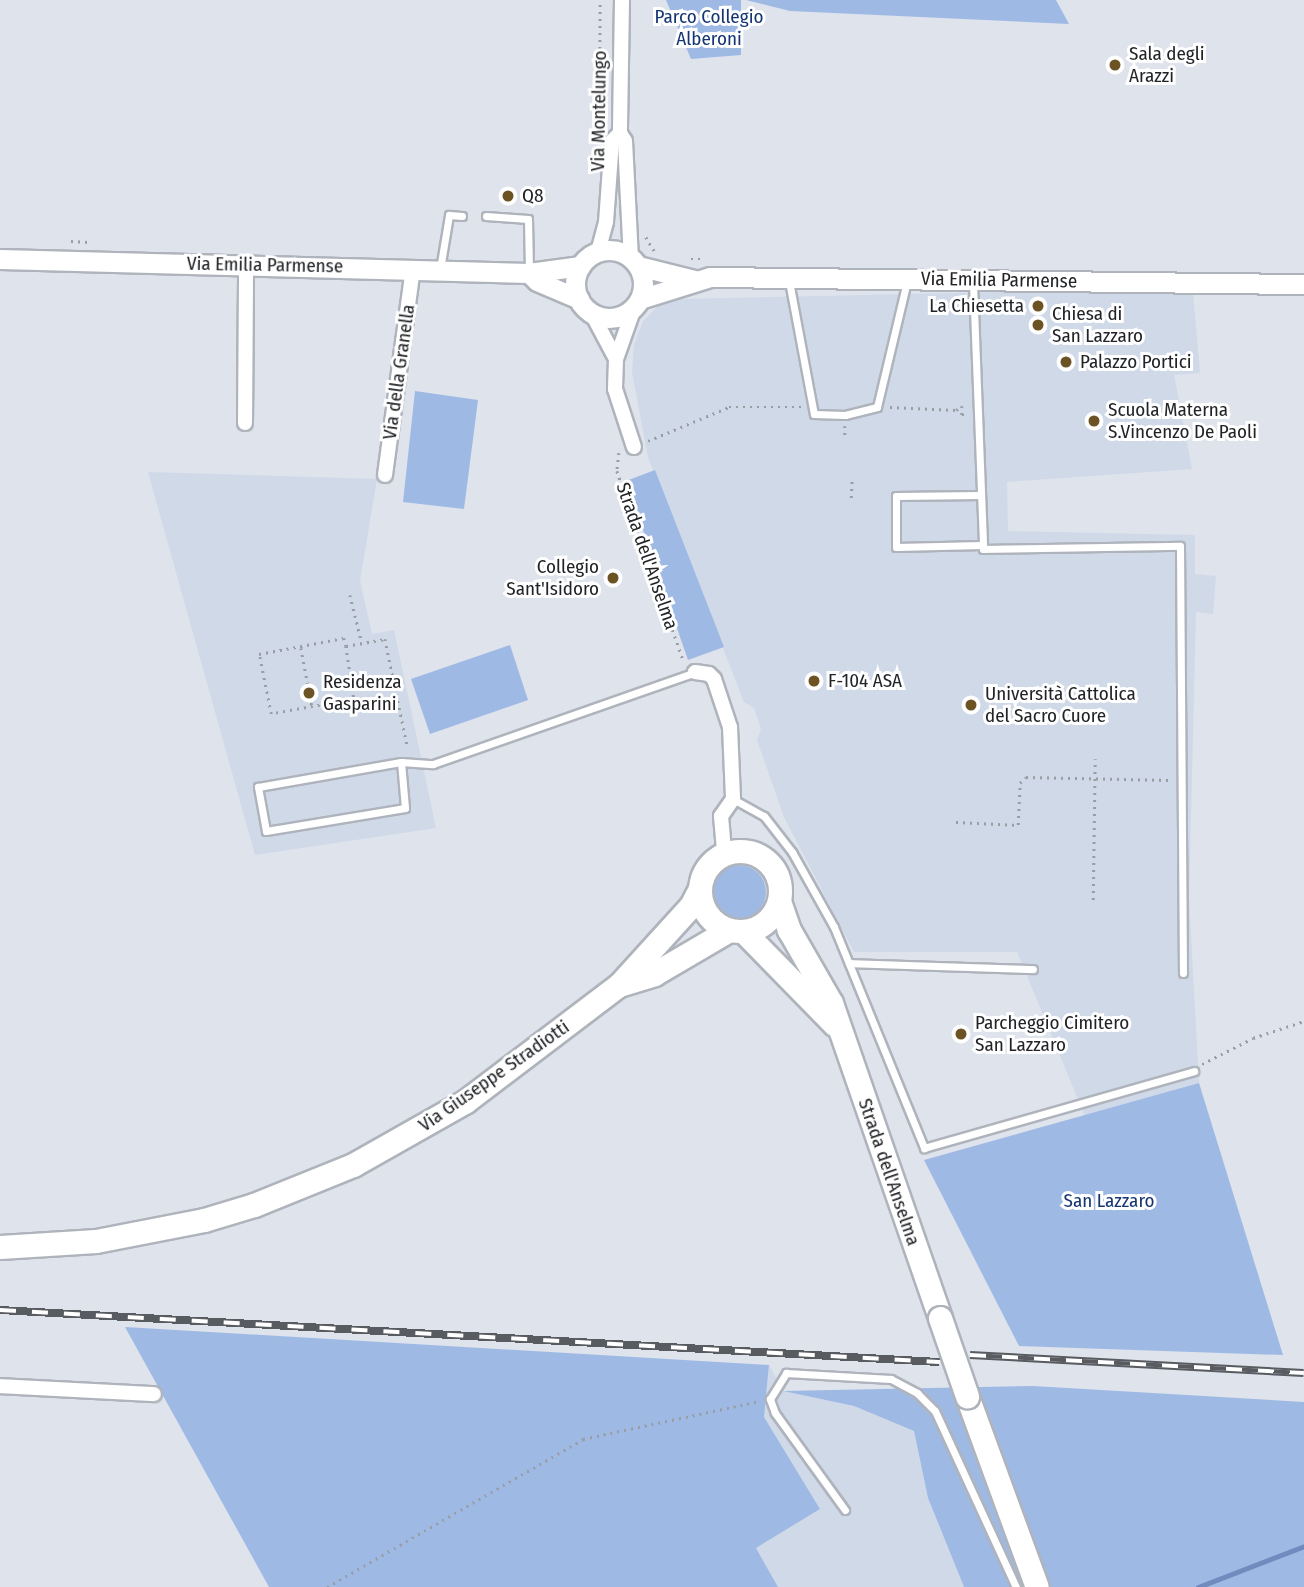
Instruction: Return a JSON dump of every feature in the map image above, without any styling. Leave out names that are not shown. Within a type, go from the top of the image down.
[{"type":"main road","name":"Via Emilia Parmense","points":[[0,259],[529,273],[581,266],[598,253],[615,251],[634,262],[694,279],[789,277],[1304,284]]},
{"type":"main road","points":[[634,262],[643,282],[637,303]]},
{"type":"main road","points":[[581,266],[576,282],[585,306]]},
{"type":"main road","name":"Via Emilia Parmense","points":[[529,273],[537,281],[608,318],[694,279]]},
{"type":"main road","points":[[751,852],[766,859],[779,880],[779,901],[759,926],[737,931],[709,916],[700,888],[704,873],[724,854],[751,852]]},
{"type":"main road","name":"Via Giuseppe Stradiotti","points":[[0,1247],[139,1234],[254,1205],[319,1180],[388,1147],[466,1101],[619,985],[691,906],[700,888]]},
{"type":"main road","name":"Strada dell'Anselma","points":[[779,901],[789,930],[820,980],[1037,1587]]},
{"type":"main road","name":"Via Giuseppe Stradiotti","points":[[619,985],[654,974],[737,931]]},
{"type":"main road","name":"Strada dell'Anselma","points":[[737,931],[837,1026]]},
{"type":"street","name":"Via Montelungo","points":[[622,0],[620,133],[625,141],[634,262]]},
{"type":"street","name":"Via Montelungo","points":[[598,253],[606,222],[612,141],[620,133]]},
{"type":"street","points":[[245,423],[246,265]]},
{"type":"street","name":"Via della Granella","points":[[385,475],[413,269]]},
{"type":"street","points":[[616,359],[637,303]]},
{"type":"street","points":[[585,306],[616,359],[621,416],[634,447]]},
{"type":"street","points":[[692,673],[709,674],[714,679],[730,727],[733,799],[721,816],[724,854]]},
{"type":"street","points":[[0,1386],[154,1394]]},
{"type":"lane","points":[[440,270],[449,215],[462,216]]},
{"type":"lane","points":[[486,216],[528,219],[529,273]]},
{"type":"lane","points":[[789,277],[814,414],[845,415],[877,407],[907,278]]},
{"type":"lane","points":[[973,279],[983,547]]},
{"type":"lane","points":[[981,495],[896,496],[896,547],[1180,546],[1182,972]]},
{"type":"lane","points":[[401,762],[405,808],[266,831],[258,787],[401,762],[433,764],[692,673]]},
{"type":"lane","points":[[733,799],[755,808],[792,852],[849,963],[924,1148],[1194,1071]]},
{"type":"lane","points":[[849,963],[1033,969]]},
{"type":"lane","points":[[845,1510],[775,1413],[771,1399],[786,1373],[891,1380],[917,1393],[935,1411],[1016,1587]]},
{"type":"path","name":"Via Montelungo","points":[[598,141],[600,0]]},
{"type":"path","points":[[634,447],[729,407],[799,406],[814,414]]},
{"type":"path","points":[[877,407],[956,410],[962,406],[965,415]]},
{"type":"path","name":"Strada dell'Anselma","points":[[634,447],[618,453],[617,471],[692,673]]},
{"type":"path","points":[[851,498],[852,480]]},
{"type":"path","points":[[351,595],[362,643]]},
{"type":"path","points":[[344,638],[346,646],[354,699],[271,714],[259,654],[344,638]]},
{"type":"path","points":[[346,646],[385,639],[411,762]]},
{"type":"path","points":[[301,646],[312,706]]},
{"type":"path","points":[[1093,901],[1094,758]]},
{"type":"path","points":[[956,822],[1018,825],[1020,783],[1026,777],[1183,780]]},
{"type":"path","points":[[1194,1071],[1208,1059],[1253,1038],[1304,1021]]},
{"type":"path","points":[[327,1587],[583,1438],[771,1399]]},
{"type":"shaded area","name":"Università Cattolica del Sacro Cuore","points":[[1004,292],[1193,293],[1200,373],[1174,375],[1192,469],[1007,482],[1008,531],[1195,535],[1195,574],[1216,576],[1213,614],[1196,612],[1189,899],[1199,1083],[1085,1116],[1017,952],[854,952],[784,817],[757,740],[761,729],[754,708],[744,702],[648,457],[632,372],[634,345],[643,321],[658,306],[681,299]]},
{"type":"shaded area","name":"Residenza Gasparini","points":[[148,472],[377,479],[360,581],[372,634],[394,630],[436,828],[255,855]]},
{"type":"shaded area","points":[[769,1365],[783,1391],[854,1406],[914,1431],[928,1498],[964,1587],[778,1587],[756,1548],[820,1509],[764,1417]]},
{"type":"green space","name":"Parco Collegio Alberoni","points":[[666,0],[741,0],[741,55],[691,59]]},
{"type":"green space","name":"Parco Collegio Alberoni","points":[[746,0],[1056,0],[1069,24],[790,11]]},
{"type":"green space","points":[[415,391],[478,400],[464,509],[403,502]]},
{"type":"green space","points":[[655,470],[724,647],[688,660],[626,481]]},
{"type":"green space","points":[[510,645],[528,700],[430,734],[411,679]]},
{"type":"green space","points":[[739,865],[758,873],[766,892],[758,911],[739,919],[720,911],[712,892],[720,873]]},
{"type":"green space","name":"San Lazzaro","points":[[1199,1083],[1283,1355],[1019,1346],[924,1160]]},
{"type":"green space","points":[[125,1327],[769,1365],[764,1417],[820,1509],[756,1548],[778,1587],[269,1587]]},
{"type":"green space","points":[[1033,1386],[1304,1402],[1304,1587],[964,1587],[928,1498],[914,1431],[854,1406],[783,1391]]},
{"type":"waterway","points":[[1198,1587],[1304,1546]]},
{"type":"railway","points":[[0,1310],[940,1362]]},
{"type":"railway","points":[[970,1355],[1304,1373]]},
{"type":"place","name":"Sala degli Arazzi","points":[[1115,65]]},
{"type":"place","name":"Q8","points":[[508,196]]},
{"type":"place","name":"La Chiesetta","points":[[1038,306]]},
{"type":"place","name":"Chiesa di San Lazzaro","points":[[1038,325]]},
{"type":"place","name":"Palazzo Portici","points":[[1066,362]]},
{"type":"place","name":"Scuola Materna S.Vincenzo De Paoli","points":[[1094,421]]},
{"type":"place","name":"Collegio Sant'Isidoro","points":[[613,578]]},
{"type":"place","name":"F-104 ASA","points":[[814,681]]},
{"type":"place","name":"Residenza Gasparini","points":[[309,693]]},
{"type":"place","name":"Università Cattolica del Sacro Cuore","points":[[971,705]]},
{"type":"place","name":"Parcheggio Cimitero San Lazzaro","points":[[961,1034]]}]
